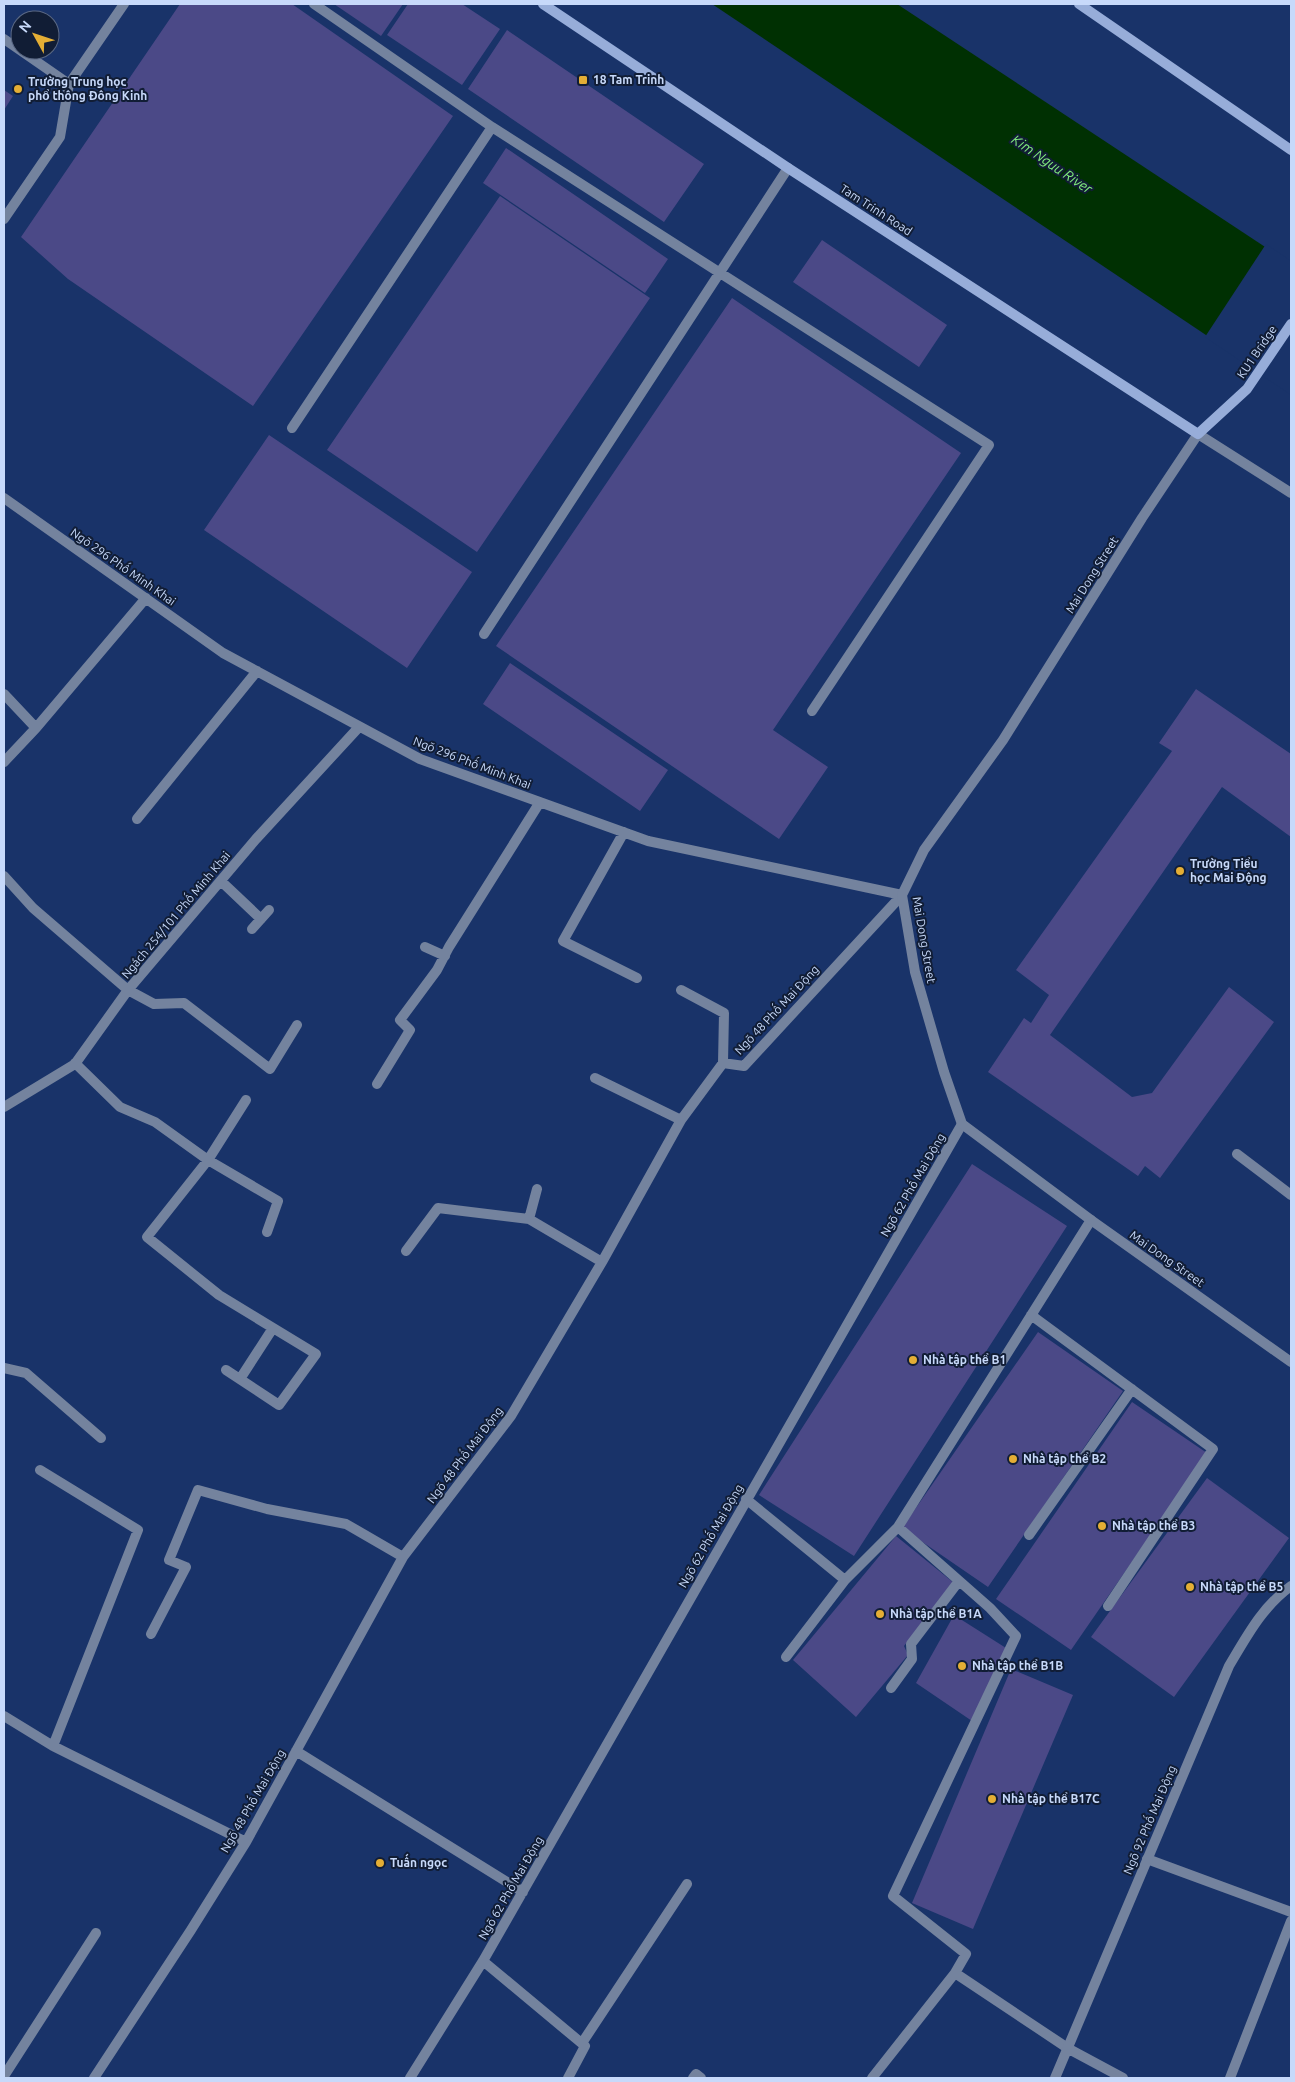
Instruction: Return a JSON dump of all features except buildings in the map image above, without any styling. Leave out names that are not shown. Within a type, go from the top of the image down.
[{"type":"main road","name":"Tam Trinh Road","points":[[543,4],[788,168],[1198,434]]},
{"type":"main road","points":[[1079,4],[1291,150]]},
{"type":"main road","name":"KU1 Bridge","points":[[1198,434],[1248,389],[1291,324]]},
{"type":"street","points":[[4,220],[60,137],[69,84],[124,4]]},
{"type":"street","points":[[314,4],[492,127],[989,445],[812,711]]},
{"type":"street","points":[[4,39],[69,84]]},
{"type":"street","points":[[292,428],[492,127]]},
{"type":"street","points":[[484,634],[788,168]]},
{"type":"street","points":[[1198,434],[1291,493]]},
{"type":"street","name":"Mai Dong Street","points":[[1198,434],[1142,518],[1003,740],[924,850],[902,895],[915,972],[944,1072],[962,1124],[1091,1220],[1291,1362]]},
{"type":"street","name":"Ngõ 296 Phố Minh Khai","points":[[4,498],[223,653],[420,759],[648,841],[902,895]]},
{"type":"street","points":[[4,762],[36,728],[146,598]]},
{"type":"street","points":[[137,819],[257,671]]},
{"type":"street","points":[[4,694],[36,728]]},
{"type":"street","name":"Ngách 254/101 Phố Minh Khai","points":[[4,1107],[75,1063],[128,990],[291,800],[359,726]]},
{"type":"street","points":[[377,1084],[410,1030],[400,1020],[437,970],[540,802]]},
{"type":"street","points":[[624,832],[563,941],[636,978]]},
{"type":"street","points":[[4,876],[33,908],[128,990],[154,1004],[184,1003],[270,1069],[297,1025]]},
{"type":"street","points":[[221,881],[261,919]]},
{"type":"street","name":"Ngõ 48 Phố Mai Động","points":[[94,2078],[246,1842],[403,1557],[512,1416],[602,1262],[681,1120],[723,1063],[744,1066],[902,895]]},
{"type":"street","points":[[252,929],[269,910]]},
{"type":"street","points":[[425,947],[444,956]]},
{"type":"street","points":[[681,990],[724,1013],[723,1063]]},
{"type":"street","points":[[75,1063],[120,1107],[154,1122],[208,1160],[278,1201],[267,1232]]},
{"type":"street","points":[[595,1078],[681,1120]]},
{"type":"street","points":[[226,1370],[279,1406],[316,1354],[219,1295],[146,1237],[208,1160],[246,1100]]},
{"type":"street","name":"Ngõ 62 Phố Mai Động","points":[[410,2078],[483,1961],[523,1892],[962,1124]]},
{"type":"street","points":[[1237,1154],[1290,1192]]},
{"type":"street","points":[[529,1219],[537,1189]]},
{"type":"street","points":[[406,1252],[438,1208],[529,1219],[602,1262]]},
{"type":"street","points":[[786,1657],[845,1580],[898,1527],[1091,1220]]},
{"type":"street","points":[[1031,1315],[1213,1449],[1108,1606]]},
{"type":"street","points":[[240,1379],[273,1328]]},
{"type":"street","points":[[4,1368],[26,1373],[101,1438]]},
{"type":"street","points":[[1029,1535],[1132,1389]]},
{"type":"street","points":[[40,1470],[138,1530],[54,1746]]},
{"type":"street","points":[[151,1634],[186,1567],[169,1560],[198,1490],[267,1508],[346,1524],[403,1557]]},
{"type":"street","points":[[746,1499],[845,1580]]},
{"type":"street","points":[[872,2078],[955,1973],[966,1954],[893,1896],[1016,1636],[990,1608],[898,1527]]},
{"type":"street","points":[[891,1688],[912,1660],[911,1644],[959,1581]]},
{"type":"street","name":"Ngõ 92 Phố Mai Động","points":[[1055,2078],[1069,2049],[1229,1666],[1250,1630],[1275,1598],[1291,1586]]},
{"type":"street","points":[[4,1716],[54,1746],[246,1842]]},
{"type":"street","points":[[296,1752],[523,1892]]},
{"type":"street","points":[[1147,1859],[1291,1912]]},
{"type":"street","points":[[582,2044],[687,1884]]},
{"type":"street","points":[[1230,2078],[1291,1921]]},
{"type":"street","points":[[4,2076],[96,1933]]},
{"type":"street","points":[[483,1961],[585,2046],[568,2078]]},
{"type":"street","points":[[955,1973],[1069,2049],[1123,2078]]},
{"type":"street","points":[[693,2078],[696,2074],[702,2078]]},
{"type":"water","name":"Kim Nguu River","points":[[712,4],[897,4],[1291,264],[1291,392]]},
{"type":"pier","points":[[1266,244],[1291,261],[1291,395],[1205,337]]},
{"type":"place","name":"18 Tam Trinh","points":[[583,80]]},
{"type":"place","name":"Trường Trung học phổ thông Đông Kinh","points":[[18,89]]},
{"type":"place","name":"Trường Tiểu học Mai Động","points":[[1180,871]]},
{"type":"place","name":"Nhà tập thể B1","points":[[913,1360]]},
{"type":"place","name":"Nhà tập thể B2","points":[[1013,1459]]},
{"type":"place","name":"Nhà tập thể B3","points":[[1102,1526]]},
{"type":"place","name":"Nhà tập thể B5","points":[[1190,1587]]},
{"type":"place","name":"Nhà tập thể B1A","points":[[880,1614]]},
{"type":"place","name":"Nhà tập thể B1B","points":[[962,1666]]},
{"type":"place","name":"Nhà tập thể B17C","points":[[992,1799]]},
{"type":"place","name":"Tuấn ngọc","points":[[380,1863]]}]
